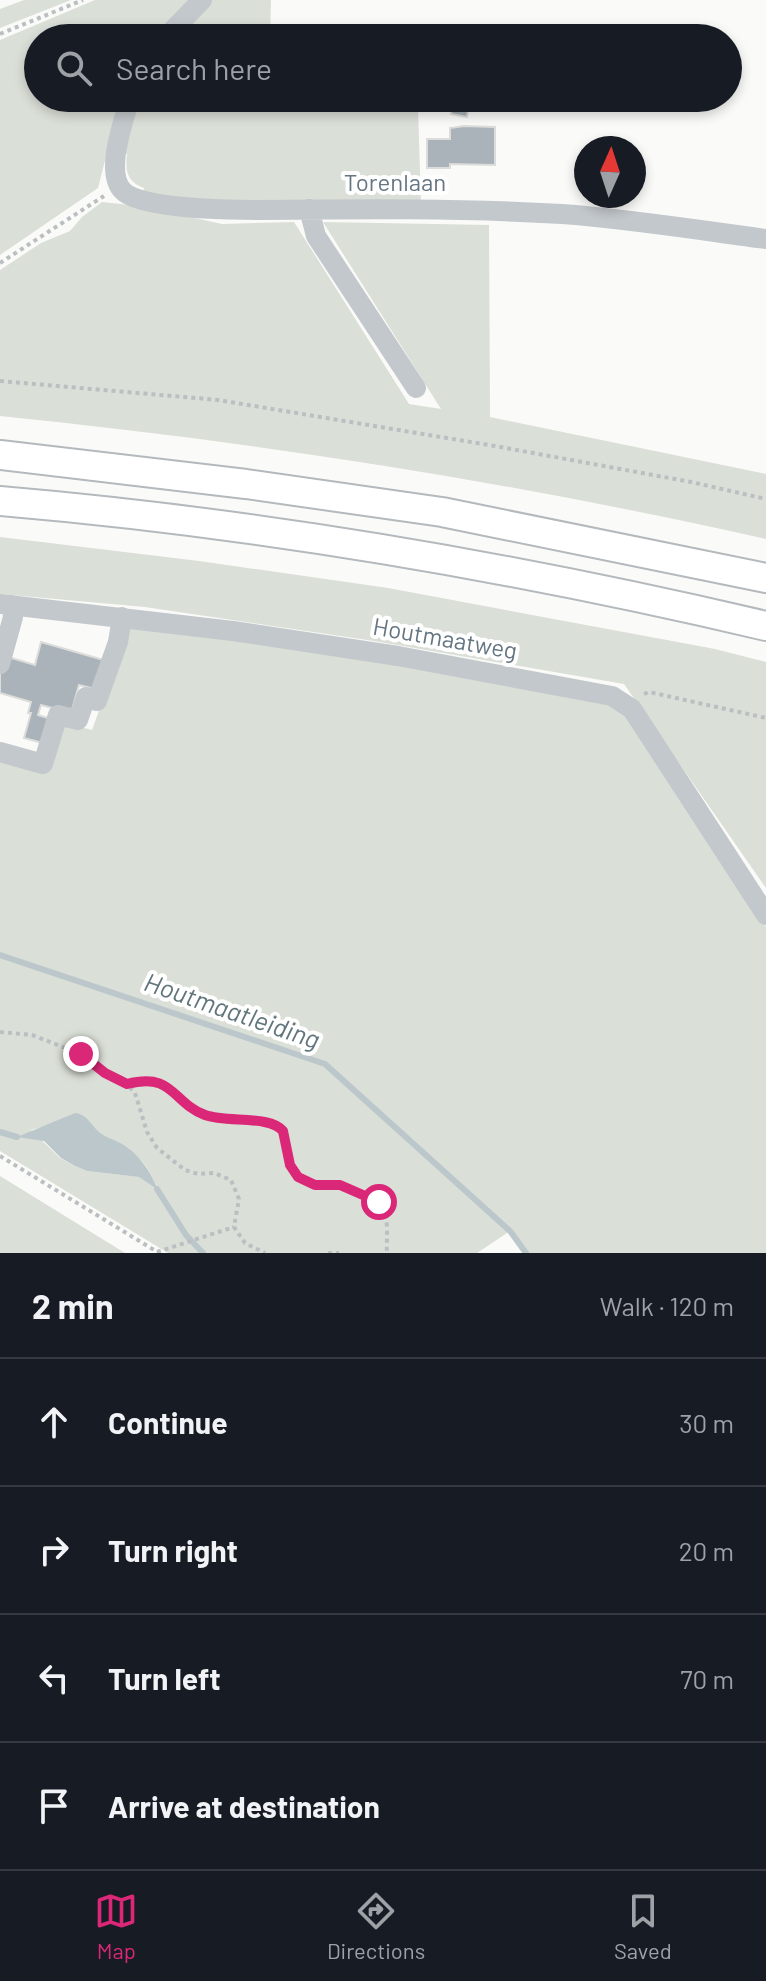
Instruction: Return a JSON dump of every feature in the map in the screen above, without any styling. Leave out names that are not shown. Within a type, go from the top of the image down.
[{"type":"highway","points":[[0,455],[246,484],[442,512],[766,578]]},
{"type":"highway","points":[[0,501],[87,508],[338,542],[629,595],[766,626]]},
{"type":"street","points":[[179,24],[202,0]]},
{"type":"street","points":[[119,187],[114,168],[127,112]]},
{"type":"street","name":"Torenlaan","points":[[119,187],[130,196],[202,209],[404,208],[564,214],[766,239]]},
{"type":"street","points":[[309,209],[316,236],[416,388]]},
{"type":"street","points":[[0,664],[13,617],[6,604]]},
{"type":"street","name":"Houtmaatweg","points":[[6,604],[398,656],[599,692],[624,703]]},
{"type":"street","points":[[0,752],[43,764],[58,715],[78,720],[86,697],[97,701],[118,642],[122,617]]},
{"type":"street","points":[[624,703],[632,709],[766,915]]},
{"type":"path","points":[[24,24],[83,0]]},
{"type":"path","points":[[0,34],[24,24]]},
{"type":"path","points":[[0,263],[119,187]]},
{"type":"path","points":[[0,381],[218,400],[495,446],[766,499]]},
{"type":"path","points":[[624,703],[649,692],[766,718]]},
{"type":"path","points":[[0,1032],[32,1035],[81,1054],[105,1073],[127,1084],[135,1093],[147,1132],[157,1148],[185,1170],[198,1174],[214,1173],[231,1180],[239,1199],[234,1227],[245,1243],[265,1253]]},
{"type":"path","points":[[127,1084],[145,1079],[166,1085],[202,1114],[244,1121],[271,1121],[279,1126],[283,1131],[290,1165],[298,1177],[315,1185],[340,1185],[379,1202],[386,1214],[387,1253]]},
{"type":"path","points":[[0,1156],[158,1253],[234,1227]]},
{"type":"path","points":[[328,1253],[339,1253]]},
{"type":"shaded area","points":[[24,0],[71,0],[0,28],[0,9]]},
{"type":"shaded area","points":[[95,0],[189,0],[166,24],[38,24]]},
{"type":"shaded area","points":[[212,0],[271,0],[270,24],[189,24]]},
{"type":"shaded area","points":[[24,30],[24,112],[117,112],[98,188],[0,255],[0,40]]},
{"type":"shaded area","points":[[134,112],[418,112],[421,204],[215,203],[143,192],[144,188],[134,183],[128,175],[127,154],[124,153]]},
{"type":"shaded area","points":[[102,202],[140,206],[222,224],[294,222],[409,404],[441,409],[323,222],[489,225],[490,417],[766,474],[766,539],[576,499],[384,466],[193,438],[0,416],[0,270],[41,243],[70,231]]},
{"type":"shaded area","points":[[0,537],[388,588],[715,649],[766,662],[766,888],[624,684],[374,641],[145,607],[0,594]]},
{"type":"shaded area","points":[[130,625],[249,639],[603,701],[626,716],[766,927],[766,1253],[526,1253],[510,1231],[477,1253],[168,1253],[0,1151],[0,759],[48,772],[62,722],[92,730]],"holes":[[[75,1113],[100,1134],[143,1162],[156,1188],[140,1177],[87,1171],[75,1166],[60,1158],[31,1130]]]},
{"type":"shaded area","points":[[75,1113],[83,1115],[101,1134],[136,1155],[157,1189],[139,1177],[87,1171],[61,1158],[44,1141],[17,1137]]},
{"type":"shaded area","points":[[0,1176],[125,1253],[0,1253]]},
{"type":"building","points":[[451,112],[468,112],[467,117]]},
{"type":"building","points":[[495,127],[495,165],[450,164],[450,168],[427,168],[427,139],[450,139],[450,128]]},
{"type":"building","points":[[41,642],[107,661],[99,690],[79,685],[71,713],[41,705],[38,715],[51,719],[43,743],[24,738],[31,702],[0,693],[0,675],[5,656],[35,665]]},
{"type":"waterway","name":"Houtmaatleiding","points":[[0,955],[325,1064],[510,1231],[526,1253]]},
{"type":"waterway","points":[[0,1132],[17,1137]]},
{"type":"waterway","points":[[157,1189],[186,1235],[203,1253]]},
{"type":"route","points":[[81,1054],[105,1073],[127,1084],[145,1079],[166,1085],[202,1114],[244,1121],[271,1121],[283,1131],[290,1165],[298,1177],[315,1185],[340,1185],[379,1202]]}]
